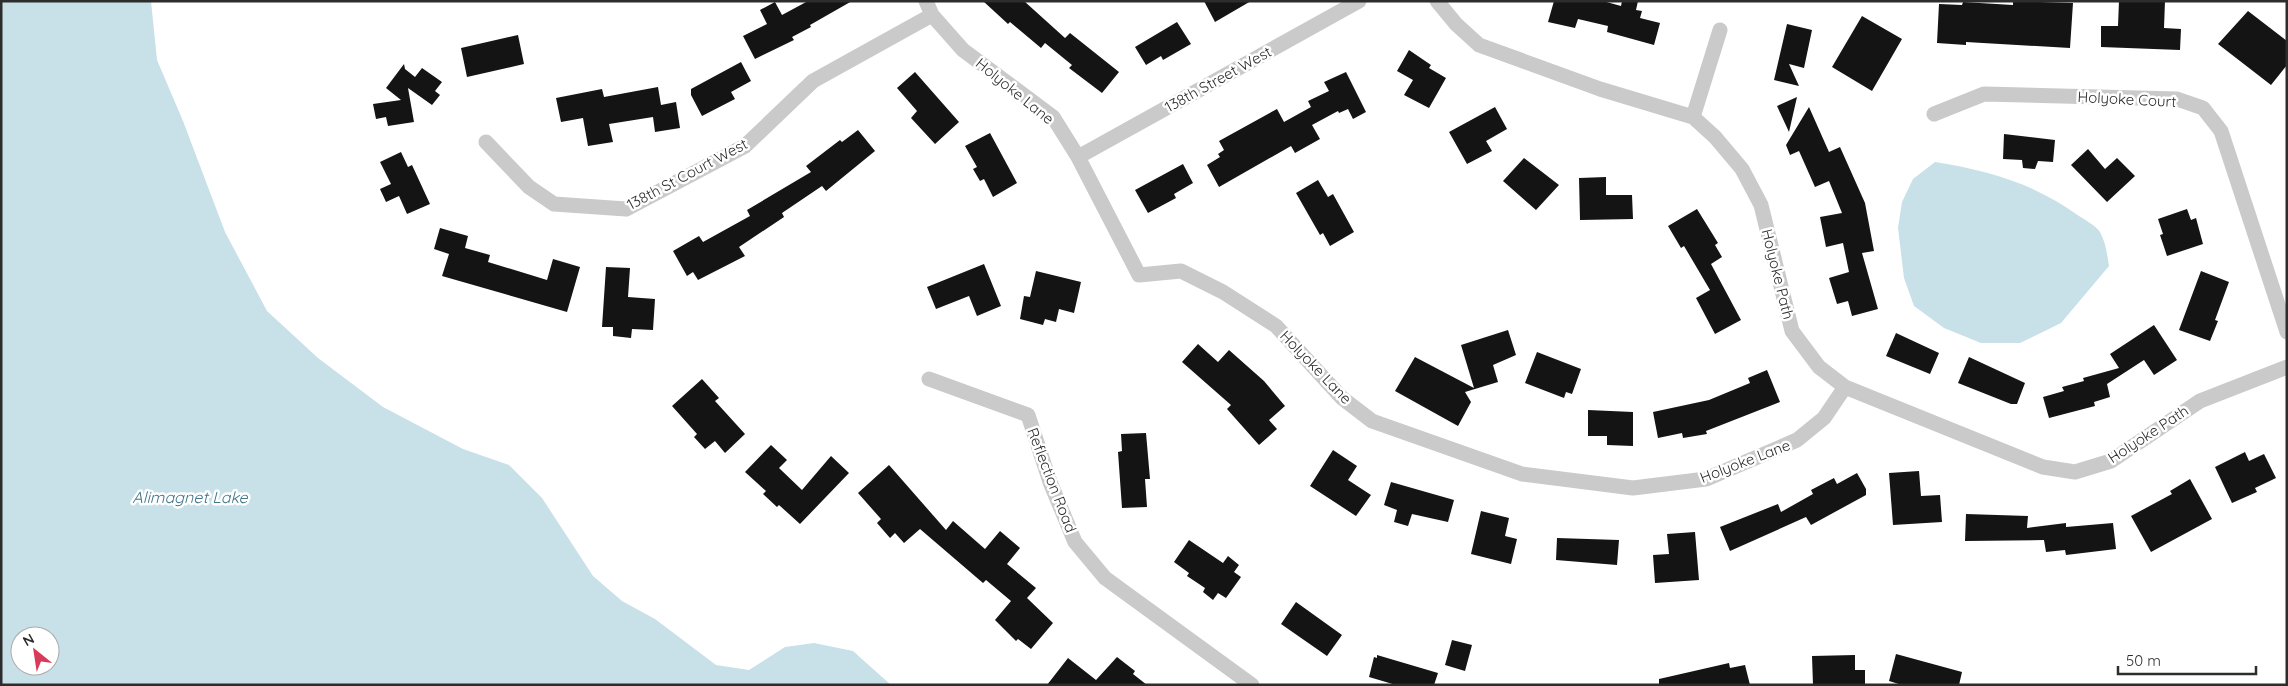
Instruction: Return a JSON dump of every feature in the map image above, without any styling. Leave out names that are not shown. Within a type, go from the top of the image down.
[{"type":"street","name":"Holyoke Lane","points":[[926,1],[932,16],[963,50],[1053,118],[1078,157],[1139,275],[1181,271],[1223,292],[1276,326],[1342,398],[1372,421],[1522,474],[1633,488],[1706,479],[1797,440],[1824,418],[1845,387]]},
{"type":"street","name":"138th Street West","points":[[1078,157],[1358,1]]},
{"type":"street","name":"Holyoke Path","points":[[1438,1],[1456,24],[1479,45],[1600,89],[1693,117],[1715,137],[1742,169],[1761,206],[1792,331],[1819,367],[1845,387],[2043,466],[2075,472],[2111,461],[2200,401],[2287,367]]},
{"type":"street","name":"138th St Court West","points":[[486,142],[530,187],[554,204],[626,209],[745,146],[813,81],[932,16]]},
{"type":"street","points":[[1693,117],[1720,30]]},
{"type":"street","name":"Holyoke Court","points":[[1934,114],[1984,94],[2177,99],[2203,108],[2221,131],[2287,332]]},
{"type":"street","name":"Reflection Road","points":[[929,379],[1028,415],[1050,482],[1075,542],[1105,578],[1252,685]]},
{"type":"water","name":"Alimagnet Lake","points":[[1,1],[151,1],[157,60],[183,121],[225,232],[267,311],[318,358],[383,407],[463,449],[509,465],[542,498],[593,576],[622,601],[655,619],[716,665],[749,670],[785,647],[814,643],[853,651],[891,685],[1,685]]},
{"type":"water","points":[[1935,162],[1993,174],[2028,187],[2062,205],[2093,225],[2100,232],[2105,244],[2109,266],[2061,323],[2020,343],[1981,343],[1944,328],[1914,306],[1904,278],[1898,228],[1902,202],[1913,179]]},
{"type":"building","points":[[808,1],[852,1],[792,37],[794,40],[755,59],[743,36],[767,24],[760,10],[775,2],[782,15]]},
{"type":"building","points":[[983,1],[1024,1],[1065,38],[1070,33],[1119,72],[1102,93],[1069,68],[1072,65],[1045,43],[1041,48],[1010,22],[1008,24]]},
{"type":"building","points":[[1204,1],[1251,1],[1215,22]]},
{"type":"building","points":[[1554,1],[1603,1],[1621,6],[1622,1],[1638,1],[1636,10],[1642,11],[1640,18],[1660,23],[1654,45],[1607,32],[1608,26],[1578,19],[1575,28],[1548,22]]},
{"type":"building","points":[[2013,1],[2073,3],[2070,48],[1966,42],[1966,45],[1937,43],[1939,4],[1962,5],[1963,2],[2013,5]]},
{"type":"building","points":[[2119,1],[2165,1],[2164,28],[2181,29],[2180,50],[2101,47],[2101,26],[2118,26]]},
{"type":"building","points":[[2248,11],[2287,41],[2287,65],[2271,85],[2218,44]]},
{"type":"building","points":[[1862,16],[1902,39],[1872,91],[1832,67]]},
{"type":"building","points":[[1177,22],[1191,44],[1163,60],[1161,56],[1146,65],[1135,47]]},
{"type":"building","points":[[1787,24],[1812,30],[1804,68],[1789,64],[1799,86],[1774,80]]},
{"type":"building","points":[[518,35],[524,64],[467,77],[461,48]]},
{"type":"building","points":[[1409,50],[1431,65],[1429,68],[1446,78],[1429,108],[1404,95],[1413,80],[1397,71]]},
{"type":"building","points":[[741,62],[751,81],[731,92],[735,99],[702,116],[691,95],[691,89]]},
{"type":"building","points":[[404,64],[405,69],[415,77],[422,68],[442,82],[435,91],[440,95],[432,105],[408,88],[414,122],[388,126],[386,117],[376,119],[373,104],[401,100],[386,88]]},
{"type":"building","points":[[915,72],[959,122],[935,144],[911,118],[917,111],[897,88]]},
{"type":"building","points":[[1346,72],[1366,112],[1353,119],[1348,109],[1339,113],[1338,111],[1312,125],[1320,139],[1295,153],[1291,146],[1219,187],[1207,165],[1220,157],[1218,154],[1224,150],[1219,141],[1277,109],[1284,122],[1311,107],[1308,101],[1329,91],[1324,82]]},
{"type":"building","points":[[658,87],[661,105],[676,102],[680,128],[655,132],[653,117],[609,124],[613,142],[588,146],[583,118],[561,122],[556,98],[602,89],[604,97]]},
{"type":"building","points":[[1797,97],[1789,132],[1777,106]]},
{"type":"building","points":[[1495,107],[1507,129],[1486,141],[1492,151],[1467,164],[1449,132]]},
{"type":"building","points":[[1809,107],[1829,152],[1840,147],[1865,203],[1874,251],[1862,253],[1878,309],[1852,316],[1848,301],[1837,304],[1829,278],[1849,272],[1843,243],[1826,247],[1820,217],[1842,213],[1829,181],[1815,187],[1799,151],[1790,155],[1786,145]]},
{"type":"building","points":[[858,130],[875,151],[826,191],[822,186],[782,213],[784,217],[739,247],[745,256],[698,280],[693,272],[687,276],[673,251],[699,236],[703,242],[750,216],[747,210],[811,172],[806,166],[840,140],[842,142]]},
{"type":"building","points":[[990,133],[1017,183],[993,197],[984,179],[980,181],[973,169],[977,167],[965,146]]},
{"type":"building","points":[[2004,134],[2055,140],[2053,162],[2038,161],[2035,169],[2023,168],[2022,160],[2003,159]]},
{"type":"building","points":[[2088,149],[2105,169],[2117,158],[2135,176],[2107,202],[2071,165]]},
{"type":"building","points":[[401,152],[408,167],[412,165],[430,204],[407,214],[399,196],[386,202],[380,189],[391,184],[380,162]]},
{"type":"building","points":[[1524,158],[1559,185],[1536,210],[1503,181]]},
{"type":"building","points":[[1183,164],[1193,183],[1174,194],[1176,198],[1148,213],[1135,190]]},
{"type":"building","points":[[1606,177],[1606,195],[1632,195],[1633,219],[1580,220],[1579,178]]},
{"type":"building","points":[[1318,180],[1328,197],[1333,194],[1354,232],[1330,246],[1323,233],[1320,235],[1296,193]]},
{"type":"building","points":[[1697,209],[1718,243],[1715,245],[1722,257],[1711,264],[1741,320],[1715,334],[1696,298],[1710,290],[1684,246],[1681,248],[1668,226]]},
{"type":"building","points":[[2187,209],[2191,220],[2196,218],[2203,244],[2167,256],[2160,235],[2163,234],[2158,219]]},
{"type":"building","points":[[440,228],[468,236],[465,248],[490,255],[488,262],[547,280],[553,259],[580,267],[567,312],[442,276],[449,254],[434,249]]},
{"type":"building","points":[[984,264],[1001,306],[977,316],[969,296],[936,309],[927,287]]},
{"type":"building","points":[[606,267],[630,268],[628,297],[655,299],[653,330],[632,329],[631,338],[613,336],[613,327],[602,327]]},
{"type":"building","points":[[1036,271],[1081,282],[1074,313],[1059,309],[1056,322],[1045,319],[1043,325],[1020,319],[1024,296],[1030,297]]},
{"type":"building","points":[[2201,271],[2229,282],[2215,320],[2218,321],[2210,341],[2179,330]]},
{"type":"building","points":[[2154,325],[2177,360],[2154,375],[2144,360],[2107,384],[2110,397],[2094,402],[2095,406],[2049,418],[2043,397],[2064,391],[2062,387],[2084,381],[2083,378],[2119,368],[2110,354]]},
{"type":"building","points":[[1508,330],[1516,355],[1493,365],[1498,382],[1465,392],[1471,402],[1458,426],[1395,391],[1415,357],[1474,388],[1461,345]]},
{"type":"building","points":[[1896,333],[1939,353],[1930,374],[1886,356]]},
{"type":"building","points":[[1198,344],[1218,362],[1229,350],[1264,381],[1285,406],[1269,420],[1277,429],[1259,445],[1227,409],[1231,405],[1182,362]]},
{"type":"building","points":[[1537,352],[1581,369],[1572,394],[1566,392],[1564,398],[1525,383]]},
{"type":"building","points":[[1969,357],[2025,383],[2017,404],[2011,404],[1958,383]]},
{"type":"building","points":[[1767,370],[1780,402],[1706,431],[1707,434],[1683,438],[1682,433],[1658,438],[1653,412],[1709,400],[1750,383],[1748,378]]},
{"type":"building","points":[[702,379],[719,398],[715,401],[745,434],[725,453],[715,441],[705,449],[694,437],[697,434],[672,406]]},
{"type":"building","points":[[1588,410],[1633,412],[1633,446],[1607,445],[1607,436],[1588,436]]},
{"type":"building","points":[[1146,433],[1150,479],[1145,479],[1147,507],[1122,508],[1118,452],[1122,451],[1121,434]]},
{"type":"building","points":[[771,445],[787,460],[779,468],[802,490],[831,456],[849,473],[800,524],[779,505],[777,507],[763,494],[766,491],[745,472]]},
{"type":"building","points":[[1333,450],[1357,466],[1348,480],[1371,495],[1356,516],[1310,486]]},
{"type":"building","points":[[2245,452],[2249,461],[2264,454],[2276,478],[2255,488],[2257,492],[2232,503],[2215,467]]},
{"type":"building","points":[[889,465],[946,530],[953,521],[985,549],[1000,531],[1020,548],[1007,564],[1036,588],[1027,598],[1053,623],[1031,649],[1018,639],[1016,641],[995,620],[1011,601],[986,580],[983,583],[920,529],[904,543],[895,533],[890,538],[877,523],[881,519],[858,493]]},
{"type":"building","points":[[1919,471],[1921,496],[1940,495],[1942,522],[1893,525],[1889,473]]},
{"type":"building","points":[[1857,473],[1866,489],[1866,495],[1811,525],[1806,517],[1730,551],[1720,527],[1778,504],[1781,512],[1813,494],[1811,490],[1834,478],[1837,484]]},
{"type":"building","points":[[2190,479],[2212,519],[2151,552],[2131,516],[2172,494],[2170,491]]},
{"type":"building","points":[[1391,482],[1454,500],[1448,522],[1412,514],[1408,526],[1394,522],[1397,510],[1384,505]]},
{"type":"building","points":[[1481,511],[1509,518],[1505,536],[1517,539],[1511,564],[1471,554]]},
{"type":"building","points":[[1966,514],[2028,516],[2027,528],[2066,523],[2066,527],[2113,523],[2116,549],[2066,555],[2065,550],[2046,552],[2044,540],[1965,541]]},
{"type":"building","points":[[1695,532],[1699,580],[1655,583],[1653,555],[1669,554],[1667,534]]},
{"type":"building","points":[[1557,538],[1619,540],[1617,565],[1556,560]]},
{"type":"building","points":[[1189,540],[1223,563],[1228,556],[1239,565],[1234,572],[1241,577],[1226,598],[1218,593],[1213,600],[1203,592],[1205,588],[1187,576],[1189,573],[1174,562]]},
{"type":"building","points":[[1296,602],[1342,635],[1327,656],[1281,624]]},
{"type":"building","points":[[1452,640],[1472,645],[1465,671],[1445,665]]},
{"type":"building","points":[[1896,654],[1962,672],[1959,685],[1902,685],[1889,681]]},
{"type":"building","points":[[1377,655],[1438,673],[1434,685],[1396,685],[1369,677],[1374,657],[1377,658]]},
{"type":"building","points":[[1855,655],[1855,670],[1865,670],[1865,685],[1813,685],[1812,656]]},
{"type":"building","points":[[1117,657],[1135,671],[1133,674],[1147,685],[1047,685],[1068,658],[1096,680]]},
{"type":"building","points":[[1729,663],[1730,668],[1745,665],[1750,685],[1659,685],[1659,679]]}]
